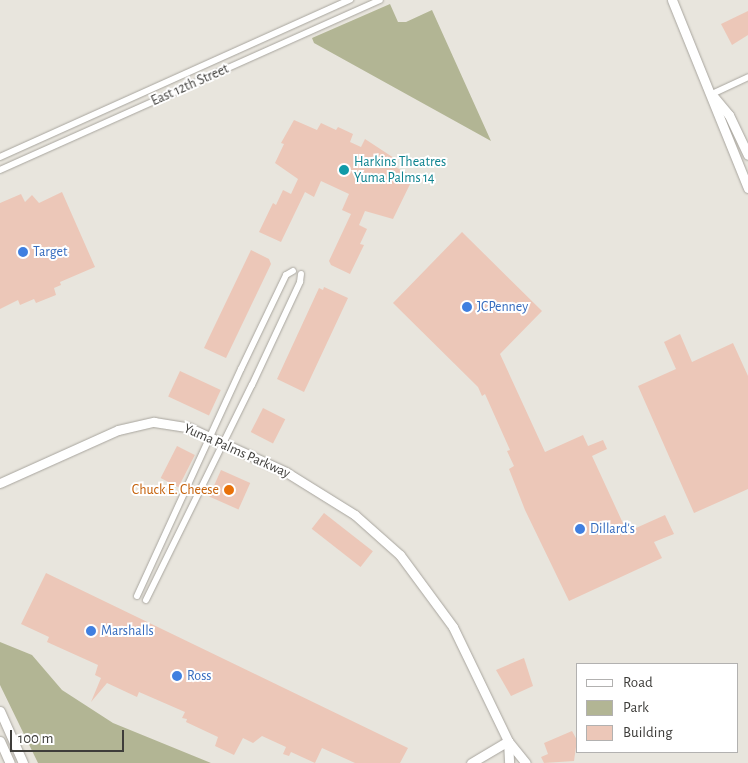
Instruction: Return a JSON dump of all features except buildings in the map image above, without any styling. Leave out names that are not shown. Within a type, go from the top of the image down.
[{"type":"street","name":"East 12th Street","points":[[0,157],[350,0]]},
{"type":"street","name":"East 12th Street","points":[[0,170],[380,0]]},
{"type":"street","points":[[672,0],[712,94],[718,120],[748,188]]},
{"type":"street","points":[[712,94],[748,77]]},
{"type":"street","points":[[712,94],[729,114],[748,155]]},
{"type":"street","points":[[138,596],[274,300],[286,275],[293,271]]},
{"type":"street","points":[[146,600],[300,282],[301,274]]},
{"type":"street","name":"Yuma Palms Parkway","points":[[0,483],[131,426],[154,422],[174,424],[222,442],[324,494],[356,515],[400,555],[453,627],[508,741]]},
{"type":"street","points":[[0,711],[23,763]]},
{"type":"street","points":[[0,741],[10,763]]},
{"type":"street","points":[[471,763],[508,741]]},
{"type":"street","points":[[508,741],[509,763]]},
{"type":"street","points":[[508,741],[526,763]]},
{"type":"green space","points":[[390,4],[398,22],[406,22],[432,10],[491,141],[314,43],[312,38]]},
{"type":"green space","points":[[0,642],[32,655],[62,690],[113,723],[211,763],[38,763],[0,685]]},
{"type":"place","name":"Harkins Theatres Yuma Palms 14","points":[[344,170]]},
{"type":"place","name":"Target","points":[[23,252]]},
{"type":"place","name":"JCPenney","points":[[467,307]]},
{"type":"place","name":"Chuck E. Cheese","points":[[229,490]]},
{"type":"place","name":"Dillard's","points":[[580,529]]},
{"type":"place","name":"Marshalls","points":[[91,631]]},
{"type":"place","name":"Ross","points":[[177,676]]}]
